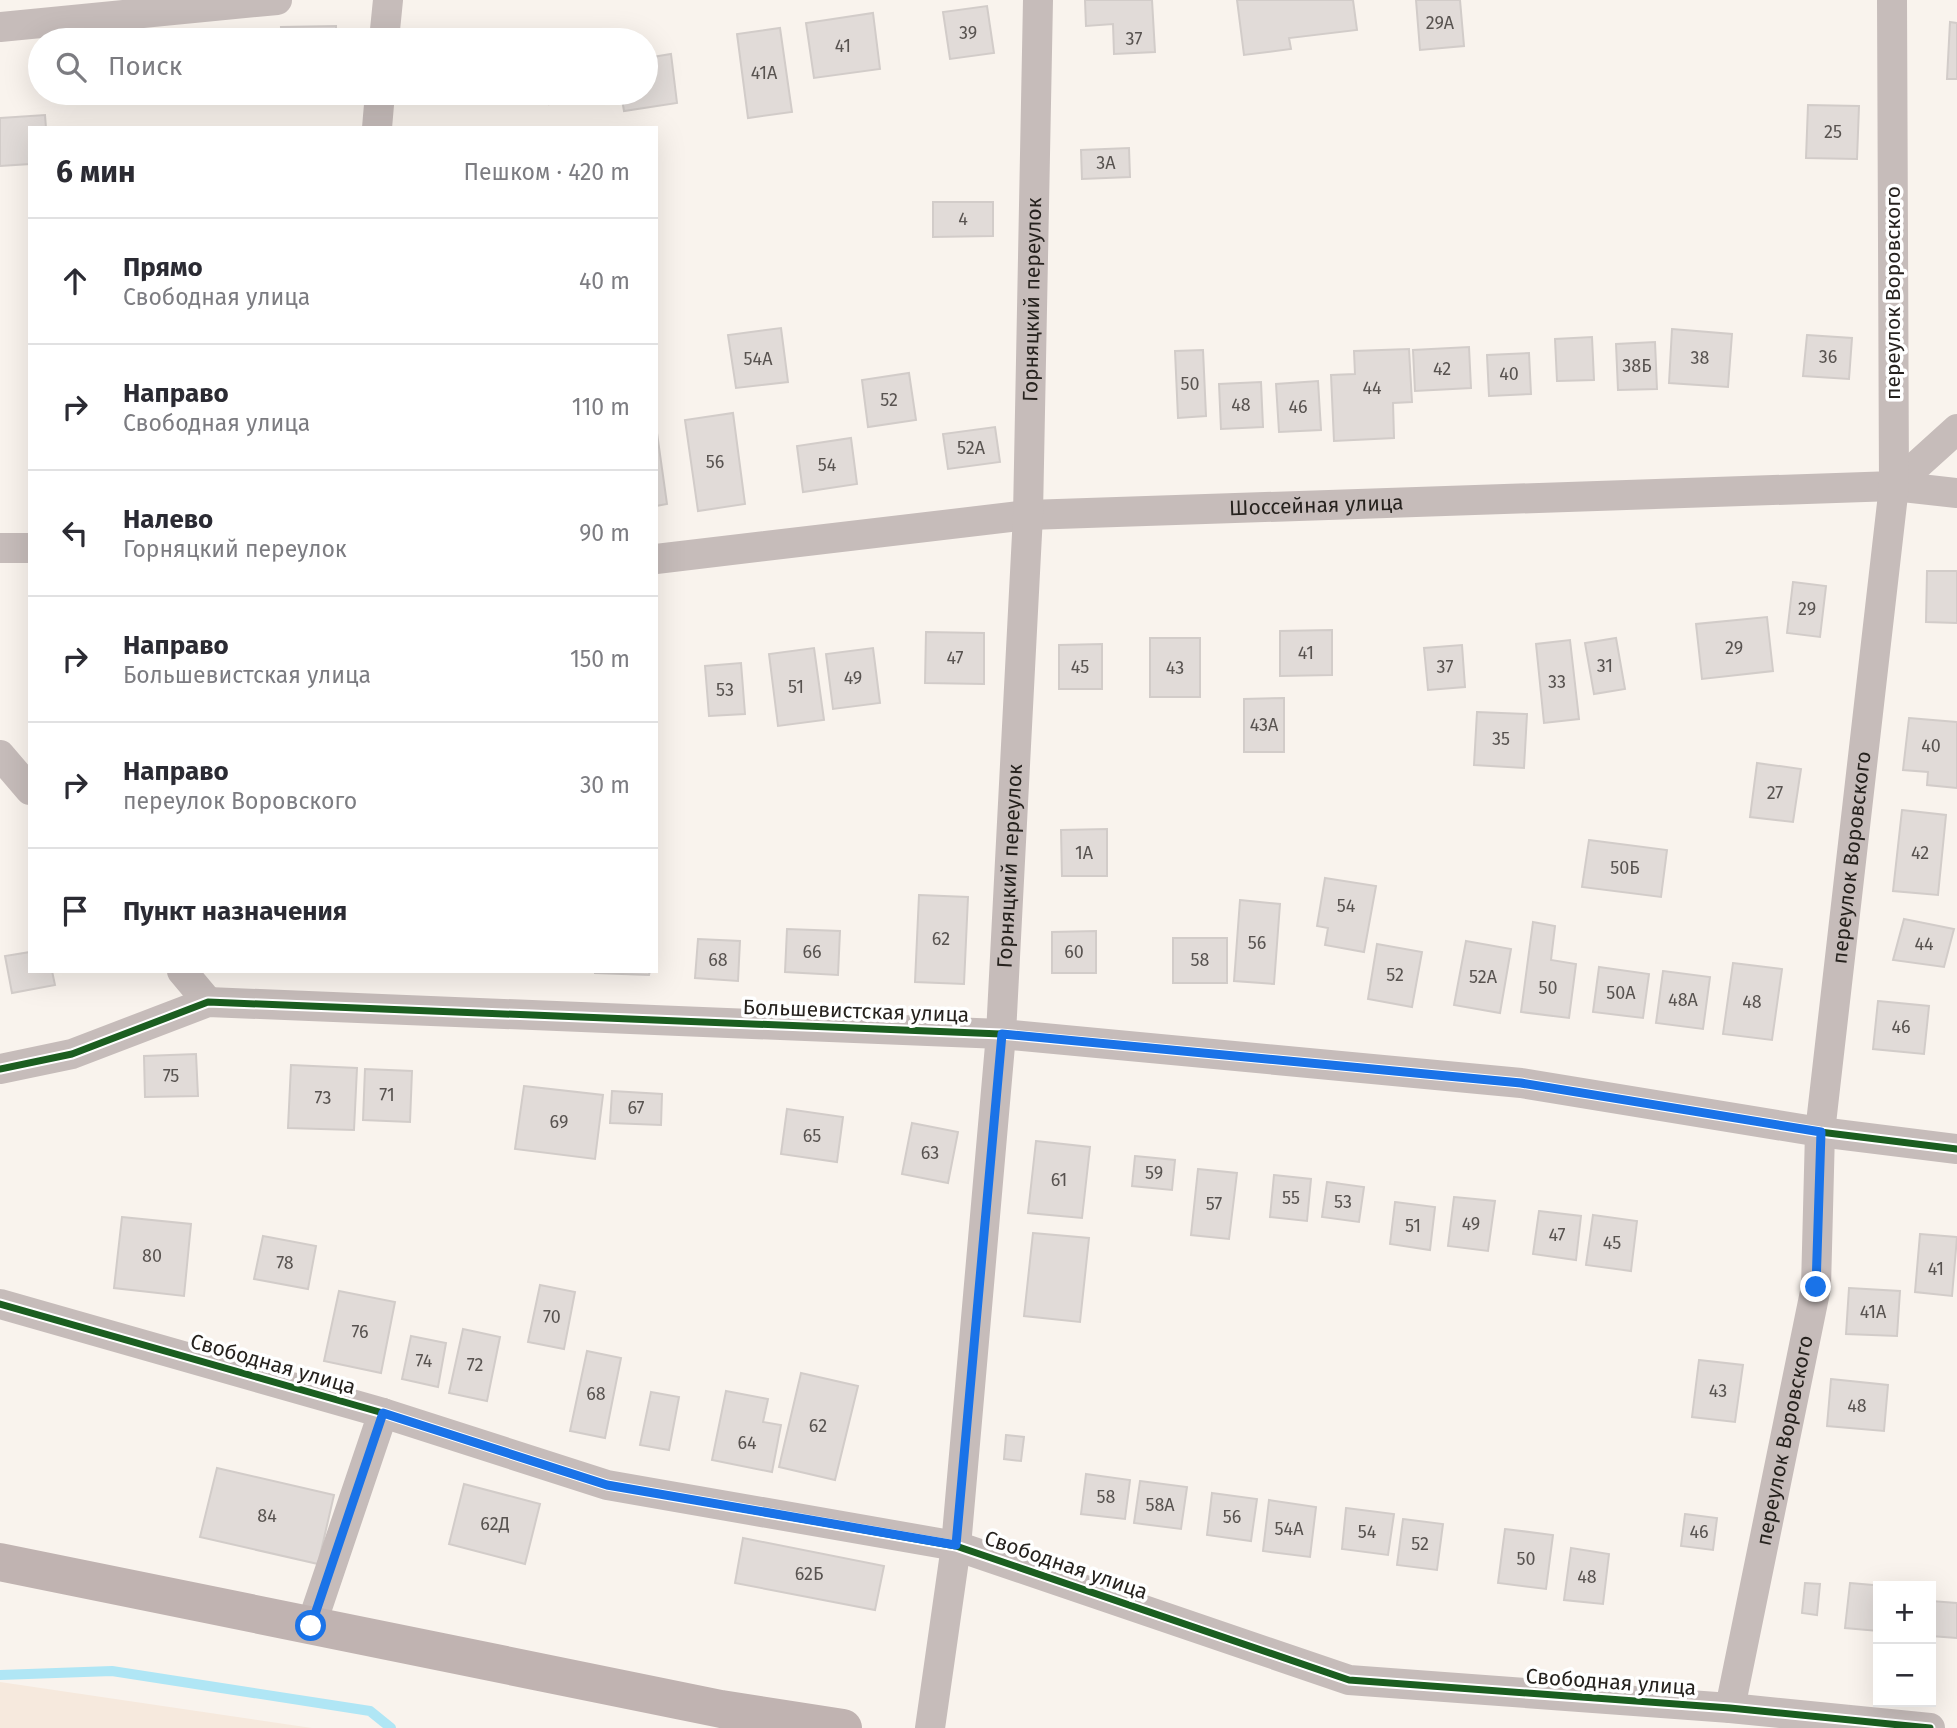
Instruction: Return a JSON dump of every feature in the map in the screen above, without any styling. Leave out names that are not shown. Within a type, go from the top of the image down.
[{"type":"main road","points":[[0,1562],[720,1709],[843,1728]]},
{"type":"street","points":[[0,27],[277,0]]},
{"type":"street","points":[[385,28],[388,0]]},
{"type":"street","name":"Горняцкий переулок","points":[[930,1728],[956,1545],[1002,1034],[1028,515],[1038,0]]},
{"type":"street","name":"переулок Воровского","points":[[1730,1708],[1816,1287],[1821,1132],[1894,486],[1892,0]]},
{"type":"street","points":[[377,126],[379,105]]},
{"type":"street","points":[[1894,486],[1957,429]]},
{"type":"street","name":"Шоссейная улица","points":[[658,559],[1028,515],[1894,486],[1957,494]]},
{"type":"street","points":[[0,548],[28,548]]},
{"type":"street","points":[[0,755],[28,788]]},
{"type":"street","points":[[0,1069],[72,1054],[208,1002],[184,973]]},
{"type":"street","name":"Большевистская улица","points":[[208,1002],[1002,1034],[1521,1083],[1821,1132],[1957,1149]]},
{"type":"street","name":"Свободная улица","points":[[0,1304],[383,1413],[607,1485],[956,1545],[1349,1680],[1730,1708],[1930,1728]]},
{"type":"street","points":[[311,1626],[383,1413]]},
{"type":"shaded area","points":[[0,1682],[312,1728],[0,1728]]},
{"type":"building","points":[[1085,0],[1152,0],[1155,52],[1114,54],[1113,24],[1086,26]]},
{"type":"building","points":[[1237,0],[1353,0],[1357,30],[1289,38],[1291,49],[1244,55]]},
{"type":"building","points":[[1416,0],[1460,0],[1464,46],[1420,50]]},
{"type":"building","points":[[987,6],[994,53],[950,59],[943,12]]},
{"type":"building","points":[[873,13],[880,69],[814,78],[806,23]]},
{"type":"building","points":[[1950,22],[1957,23],[1957,79],[1947,79]]},
{"type":"building","points":[[336,26],[336,28],[281,28]]},
{"type":"building","points":[[780,28],[792,112],[748,118],[737,34]]},
{"type":"building","points":[[671,54],[677,103],[624,111],[623,105],[658,105],[658,56]]},
{"type":"building","points":[[1808,105],[1859,106],[1857,159],[1806,158]]},
{"type":"building","points":[[45,115],[46,126],[28,126],[28,164],[0,166],[0,118]]},
{"type":"building","points":[[1129,148],[1130,177],[1082,179],[1081,150]]},
{"type":"building","points":[[933,202],[993,202],[993,236],[933,237]]},
{"type":"building","points":[[781,328],[788,382],[736,388],[728,335]]},
{"type":"building","points":[[1672,329],[1732,334],[1728,387],[1669,383]]},
{"type":"building","points":[[1807,335],[1852,338],[1849,379],[1803,376]]},
{"type":"building","points":[[1592,337],[1594,380],[1557,381],[1555,339]]},
{"type":"building","points":[[1655,342],[1657,389],[1618,390],[1616,344]]},
{"type":"building","points":[[1469,347],[1471,388],[1415,391],[1413,350]]},
{"type":"building","points":[[1409,349],[1412,402],[1393,403],[1394,438],[1334,441],[1331,375],[1355,374],[1354,351]]},
{"type":"building","points":[[1203,350],[1206,416],[1178,418],[1175,351]]},
{"type":"building","points":[[1529,353],[1531,394],[1489,396],[1487,355]]},
{"type":"building","points":[[909,373],[916,420],[868,427],[862,380]]},
{"type":"building","points":[[1318,381],[1321,430],[1279,432],[1276,384]]},
{"type":"building","points":[[1261,382],[1263,427],[1221,429],[1219,384]]},
{"type":"building","points":[[733,413],[745,504],[698,511],[685,420]]},
{"type":"building","points":[[995,427],[1000,462],[948,469],[943,434]]},
{"type":"building","points":[[851,438],[857,484],[803,492],[797,446]]},
{"type":"building","points":[[658,440],[667,504],[658,506]]},
{"type":"building","points":[[1927,571],[1957,571],[1957,623],[1926,622]]},
{"type":"building","points":[[1793,582],[1826,586],[1820,637],[1787,633]]},
{"type":"building","points":[[1767,617],[1773,671],[1702,679],[1696,624]]},
{"type":"building","points":[[1332,630],[1332,675],[1280,676],[1280,631]]},
{"type":"building","points":[[926,632],[984,633],[984,684],[925,683]]},
{"type":"building","points":[[1150,638],[1200,638],[1200,697],[1150,697]]},
{"type":"building","points":[[1616,638],[1625,689],[1594,694],[1585,643]]},
{"type":"building","points":[[1570,640],[1579,719],[1544,723],[1536,644]]},
{"type":"building","points":[[1102,644],[1102,689],[1059,689],[1059,645]]},
{"type":"building","points":[[1462,645],[1465,687],[1428,690],[1424,648]]},
{"type":"building","points":[[814,648],[824,720],[778,726],[769,654]]},
{"type":"building","points":[[873,648],[880,703],[833,709],[826,654]]},
{"type":"building","points":[[741,663],[745,714],[709,716],[705,666]]},
{"type":"building","points":[[1284,698],[1284,752],[1244,752],[1244,699]]},
{"type":"building","points":[[1477,712],[1527,714],[1524,768],[1474,765]]},
{"type":"building","points":[[1909,718],[1957,722],[1957,788],[1927,785],[1928,772],[1903,770]]},
{"type":"building","points":[[1757,763],[1801,769],[1793,822],[1750,817]]},
{"type":"building","points":[[1902,810],[1946,815],[1938,895],[1893,891]]},
{"type":"building","points":[[1107,829],[1107,876],[1062,876],[1061,830]]},
{"type":"building","points":[[1589,840],[1667,850],[1661,897],[1582,887]]},
{"type":"building","points":[[1325,878],[1376,886],[1364,952],[1325,945],[1328,928],[1317,926]]},
{"type":"building","points":[[919,895],[968,897],[964,984],[915,982]]},
{"type":"building","points":[[1240,900],[1280,904],[1274,984],[1234,981]]},
{"type":"building","points":[[1904,919],[1954,929],[1944,967],[1893,960]]},
{"type":"building","points":[[1533,922],[1555,926],[1551,960],[1576,964],[1569,1018],[1521,1012]]},
{"type":"building","points":[[787,929],[840,931],[838,975],[785,972]]},
{"type":"building","points":[[1096,931],[1096,973],[1052,973],[1052,932]]},
{"type":"building","points":[[1173,938],[1227,938],[1227,983],[1173,983]]},
{"type":"building","points":[[698,939],[740,941],[738,981],[695,978]]},
{"type":"building","points":[[1466,941],[1511,949],[1500,1013],[1454,1005]]},
{"type":"building","points":[[1377,944],[1422,952],[1412,1007],[1368,999]]},
{"type":"building","points":[[28,952],[28,973],[52,973],[55,985],[12,993],[5,956]]},
{"type":"building","points":[[1733,963],[1782,969],[1772,1040],[1723,1034]]},
{"type":"building","points":[[1599,967],[1649,974],[1643,1018],[1593,1012]]},
{"type":"building","points":[[1663,971],[1710,977],[1703,1029],[1656,1023]]},
{"type":"building","points":[[595,973],[650,973],[649,975]]},
{"type":"building","points":[[1878,1001],[1929,1006],[1924,1054],[1873,1049]]},
{"type":"building","points":[[196,1054],[198,1096],[145,1097],[144,1056]]},
{"type":"building","points":[[291,1065],[357,1068],[354,1130],[288,1128]]},
{"type":"building","points":[[365,1069],[412,1071],[410,1122],[363,1120]]},
{"type":"building","points":[[524,1086],[603,1095],[595,1159],[515,1149]]},
{"type":"building","points":[[612,1091],[662,1094],[661,1125],[610,1123]]},
{"type":"building","points":[[787,1109],[843,1117],[837,1162],[781,1154]]},
{"type":"building","points":[[912,1123],[958,1132],[948,1183],[902,1174]]},
{"type":"building","points":[[1036,1141],[1090,1147],[1082,1218],[1028,1213]]},
{"type":"building","points":[[1135,1156],[1175,1160],[1172,1190],[1132,1186]]},
{"type":"building","points":[[1198,1169],[1237,1173],[1229,1239],[1191,1235]]},
{"type":"building","points":[[1274,1175],[1311,1179],[1307,1221],[1270,1217]]},
{"type":"building","points":[[1327,1182],[1364,1187],[1359,1222],[1322,1217]]},
{"type":"building","points":[[1454,1197],[1495,1201],[1488,1251],[1448,1246]]},
{"type":"building","points":[[1395,1202],[1435,1207],[1430,1250],[1390,1244]]},
{"type":"building","points":[[1539,1211],[1581,1216],[1576,1260],[1533,1254]]},
{"type":"building","points":[[1593,1215],[1637,1221],[1631,1271],[1586,1265]]},
{"type":"building","points":[[122,1217],[191,1224],[184,1296],[114,1288]]},
{"type":"building","points":[[1033,1233],[1089,1238],[1080,1322],[1024,1316]]},
{"type":"building","points":[[1920,1234],[1957,1237],[1952,1296],[1915,1292]]},
{"type":"building","points":[[263,1236],[316,1246],[308,1289],[254,1279]]},
{"type":"building","points":[[540,1285],[575,1292],[564,1349],[528,1342]]},
{"type":"building","points":[[1849,1288],[1900,1291],[1897,1336],[1846,1334]]},
{"type":"building","points":[[339,1291],[395,1302],[381,1373],[324,1361]]},
{"type":"building","points":[[463,1329],[500,1337],[487,1401],[449,1393]]},
{"type":"building","points":[[411,1336],[446,1343],[438,1387],[402,1379]]},
{"type":"building","points":[[587,1351],[621,1358],[605,1438],[570,1431]]},
{"type":"building","points":[[1699,1360],[1743,1365],[1735,1422],[1692,1417]]},
{"type":"building","points":[[801,1373],[858,1386],[835,1480],[779,1467]]},
{"type":"building","points":[[1831,1379],[1888,1385],[1884,1431],[1827,1426]]},
{"type":"building","points":[[726,1391],[768,1399],[763,1422],[781,1425],[772,1472],[712,1460]]},
{"type":"building","points":[[651,1392],[679,1397],[669,1450],[640,1445]]},
{"type":"building","points":[[1006,1435],[1024,1437],[1021,1461],[1004,1459]]},
{"type":"building","points":[[217,1468],[334,1495],[318,1564],[200,1537]]},
{"type":"building","points":[[1086,1474],[1130,1480],[1125,1519],[1081,1514]]},
{"type":"building","points":[[1140,1481],[1187,1487],[1181,1529],[1134,1523]]},
{"type":"building","points":[[464,1484],[540,1504],[525,1564],[449,1544]]},
{"type":"building","points":[[1212,1493],[1257,1499],[1251,1541],[1207,1535]]},
{"type":"building","points":[[1269,1500],[1316,1507],[1310,1557],[1263,1551]]},
{"type":"building","points":[[1346,1508],[1394,1514],[1388,1555],[1342,1549]]},
{"type":"building","points":[[1685,1514],[1717,1518],[1713,1550],[1681,1546]]},
{"type":"building","points":[[1403,1519],[1443,1524],[1437,1570],[1397,1565]]},
{"type":"building","points":[[1505,1529],[1553,1535],[1546,1589],[1498,1583]]},
{"type":"building","points":[[743,1538],[884,1566],[875,1610],[735,1583]]},
{"type":"building","points":[[1571,1548],[1609,1554],[1603,1604],[1564,1600]]},
{"type":"building","points":[[1805,1583],[1820,1584],[1817,1615],[1802,1613]]},
{"type":"building","points":[[1850,1583],[1873,1585],[1873,1631],[1845,1628]]},
{"type":"building","points":[[1936,1601],[1957,1603],[1957,1638],[1936,1636]]},
{"type":"waterway","points":[[0,1675],[112,1671],[370,1711],[391,1728]]},
{"type":"cycle path","points":[[0,1069],[72,1054],[208,1002],[1001,1034],[1521,1083],[1820,1132],[1957,1149]]},
{"type":"cycle path","points":[[0,1304],[383,1413],[607,1485],[956,1546],[1349,1680],[1730,1708],[1930,1728]]},
{"type":"route","points":[[311,1626],[383,1413],[607,1485],[956,1545],[1002,1034],[1521,1083],[1821,1132],[1816,1287]]}]
